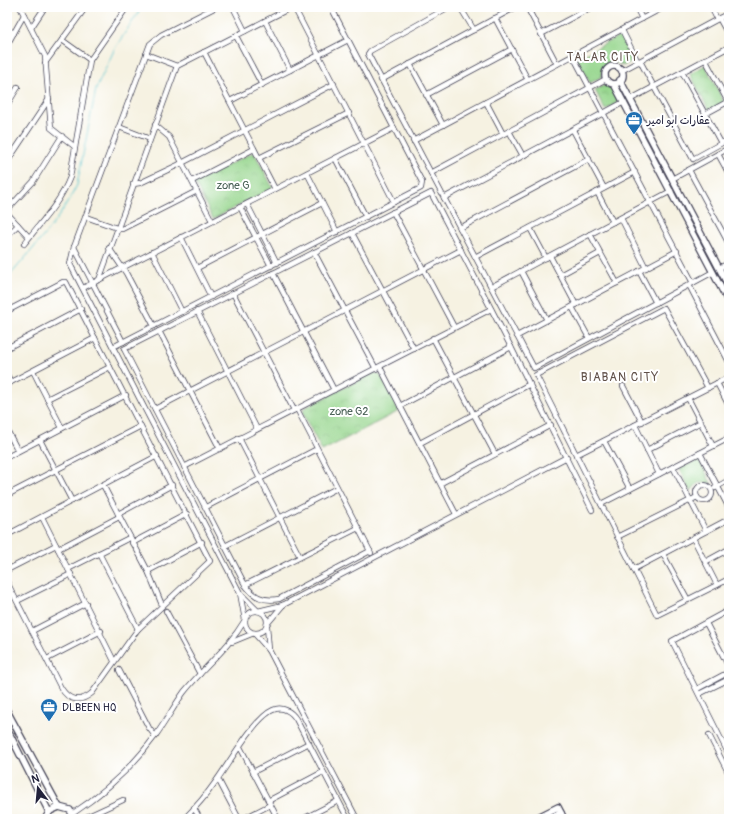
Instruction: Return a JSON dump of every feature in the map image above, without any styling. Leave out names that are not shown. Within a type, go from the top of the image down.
[{"type":"street","points":[[20,7],[45,56],[51,128],[76,147]]},
{"type":"street","points":[[31,28],[45,7]]},
{"type":"street","points":[[45,63],[86,7]]},
{"type":"street","points":[[24,244],[59,201],[65,189],[70,177],[76,147],[90,60],[126,7]]},
{"type":"street","points":[[216,7],[157,38],[150,44],[74,248],[71,259],[71,268],[240,593],[247,628],[254,633],[269,650],[357,819]]},
{"type":"street","points":[[233,7],[245,31]]},
{"type":"street","points":[[99,280],[109,248],[177,66],[293,7],[394,202]]},
{"type":"street","points":[[113,347],[418,190],[422,185],[331,7]]},
{"type":"street","points":[[449,7],[370,51],[368,57],[534,368],[713,272]]},
{"type":"street","points":[[460,7],[474,30]]},
{"type":"street","points":[[381,80],[516,7]]},
{"type":"street","points":[[527,7],[557,64]]},
{"type":"street","points":[[541,34],[592,7]]},
{"type":"street","points":[[636,7],[642,19]]},
{"type":"street","points":[[414,141],[664,7]]},
{"type":"street","points":[[711,7],[729,36]]},
{"type":"street","points":[[621,71],[729,13]]},
{"type":"street","points":[[7,45],[24,15]]},
{"type":"street","points":[[495,18],[528,80]]},
{"type":"street","points":[[265,21],[290,70]]},
{"type":"street","points":[[7,29],[14,33]]},
{"type":"street","points":[[622,30],[693,159],[729,139]]},
{"type":"street","points":[[236,36],[262,85]]},
{"type":"street","points":[[62,40],[90,60]]},
{"type":"street","points":[[230,101],[348,40]]},
{"type":"street","points":[[631,99],[729,47]]},
{"type":"street","points":[[426,95],[512,49]]},
{"type":"street","points":[[204,52],[275,189]]},
{"type":"street","points":[[146,54],[177,66]]},
{"type":"street","points":[[573,56],[677,251],[691,284],[729,362]]},
{"type":"street","points":[[705,59],[729,101],[705,114]]},
{"type":"street","points":[[410,64],[442,125]]},
{"type":"street","points":[[621,71],[617,67],[609,68],[605,72],[606,79],[614,84],[624,102],[729,303]]},
{"type":"street","points":[[621,71],[620,80],[729,287]]},
{"type":"street","points":[[682,72],[721,143]]},
{"type":"street","points":[[431,173],[606,79]]},
{"type":"street","points":[[614,84],[620,80]]},
{"type":"street","points":[[133,184],[143,182],[334,84]]},
{"type":"street","points":[[7,105],[18,87]]},
{"type":"street","points":[[7,162],[49,99]]},
{"type":"street","points":[[486,102],[503,134]]},
{"type":"street","points":[[444,198],[624,102]]},
{"type":"street","points":[[259,158],[349,113]]},
{"type":"street","points":[[155,125],[169,137],[212,221]]},
{"type":"street","points":[[119,127],[150,139]]},
{"type":"street","points":[[82,288],[394,128]]},
{"type":"street","points":[[573,130],[604,188]]},
{"type":"street","points":[[509,131],[523,156]]},
{"type":"street","points":[[29,237],[7,211],[34,182],[62,136]]},
{"type":"street","points":[[672,179],[729,148]]},
{"type":"street","points":[[192,181],[254,149]]},
{"type":"street","points":[[718,154],[729,174]]},
{"type":"street","points":[[335,158],[366,217]]},
{"type":"street","points":[[460,228],[589,159]]},
{"type":"street","points":[[689,170],[729,244]]},
{"type":"street","points":[[476,257],[635,172]]},
{"type":"street","points":[[307,173],[337,232]]},
{"type":"street","points":[[86,217],[122,229],[197,191]]},
{"type":"street","points":[[491,287],[671,191]]},
{"type":"street","points":[[598,192],[613,222]]},
{"type":"street","points":[[370,551],[279,599],[266,600],[258,598],[251,593],[245,585],[124,349],[431,193],[551,425],[592,510]]},
{"type":"street","points":[[197,268],[322,203]]},
{"type":"street","points":[[246,204],[277,263]]},
{"type":"street","points":[[240,207],[271,266]]},
{"type":"street","points":[[393,212],[454,327]]},
{"type":"street","points":[[621,218],[646,268]]},
{"type":"street","points":[[7,236],[18,225]]},
{"type":"street","points":[[530,228],[560,275],[589,338]]},
{"type":"street","points":[[692,232],[698,228]]},
{"type":"street","points":[[352,233],[384,290],[414,349]]},
{"type":"street","points":[[590,234],[617,283]]},
{"type":"street","points":[[181,238],[211,297]]},
{"type":"street","points":[[74,248],[123,342]]},
{"type":"street","points":[[109,248],[126,272],[154,326]]},
{"type":"street","points":[[155,408],[461,250]]},
{"type":"street","points":[[517,336],[677,251]]},
{"type":"street","points":[[152,252],[182,312]]},
{"type":"street","points":[[314,252],[345,310],[400,406],[456,514]]},
{"type":"street","points":[[560,275],[600,253]]},
{"type":"street","points":[[719,268],[729,263]]},
{"type":"street","points":[[521,271],[547,320]]},
{"type":"street","points":[[639,271],[656,303]]},
{"type":"street","points":[[273,273],[302,332],[334,390]]},
{"type":"street","points":[[7,311],[63,282],[68,285],[210,558],[208,564],[162,605],[138,629],[92,693],[85,699],[79,700],[71,699],[64,693],[7,582]]},
{"type":"street","points":[[233,293],[263,352],[317,449],[374,557]]},
{"type":"street","points":[[184,467],[378,368],[491,308]]},
{"type":"street","points":[[708,388],[664,308],[536,375],[657,615],[729,579]]},
{"type":"street","points":[[7,348],[81,309]]},
{"type":"street","points":[[197,312],[258,429]]},
{"type":"street","points":[[159,331],[220,449]]},
{"type":"street","points":[[7,375],[9,383],[95,338]]},
{"type":"street","points":[[433,338],[494,454]]},
{"type":"street","points":[[400,406],[511,347]]},
{"type":"street","points":[[47,399],[110,367]]},
{"type":"street","points":[[32,371],[62,428]]},
{"type":"street","points":[[576,456],[729,377]]},
{"type":"street","points":[[717,383],[729,406]]},
{"type":"street","points":[[420,443],[530,384]]},
{"type":"street","points":[[623,386],[642,422]]},
{"type":"street","points":[[7,457],[126,395]]},
{"type":"street","points":[[688,398],[713,446]]},
{"type":"street","points":[[647,450],[701,422]]},
{"type":"street","points":[[440,483],[551,425]]},
{"type":"street","points":[[7,495],[141,426]]},
{"type":"street","points":[[635,426],[659,474]]},
{"type":"street","points":[[7,430],[18,451]]},
{"type":"street","points":[[239,438],[300,557]]},
{"type":"street","points":[[601,504],[729,438]]},
{"type":"street","points":[[40,440],[72,501]]},
{"type":"street","points":[[604,441],[630,489]]},
{"type":"street","points":[[206,507],[317,449]]},
{"type":"street","points":[[700,453],[729,508]]},
{"type":"street","points":[[7,535],[157,456]]},
{"type":"street","points":[[45,819],[49,812],[59,807],[66,808],[73,816],[113,781],[155,736],[175,705],[200,674],[230,643],[250,613],[283,605],[567,457]]},
{"type":"street","points":[[673,467],[706,531]]},
{"type":"street","points":[[712,489],[729,480]]},
{"type":"street","points":[[103,485],[130,540],[148,571],[162,605]]},
{"type":"street","points":[[7,570],[57,547],[172,485]]},
{"type":"street","points":[[708,485],[712,489],[713,494],[708,501],[703,502],[697,497],[696,491],[700,486],[708,485]]},
{"type":"street","points":[[225,546],[337,488]]},
{"type":"street","points":[[618,537],[697,497]]},
{"type":"street","points":[[68,569],[99,553],[187,514]]},
{"type":"street","points":[[42,517],[101,631],[114,661]]},
{"type":"street","points":[[634,569],[729,519]]},
{"type":"street","points":[[245,585],[358,528]]},
{"type":"street","points":[[693,538],[717,585]]},
{"type":"street","points":[[148,571],[202,542]]},
{"type":"street","points":[[705,562],[729,549]]},
{"type":"street","points":[[99,553],[138,629]]},
{"type":"street","points":[[663,554],[688,600]]},
{"type":"street","points":[[17,602],[71,574]]},
{"type":"street","points":[[240,593],[258,611],[265,615],[269,650]]},
{"type":"street","points":[[32,631],[86,603]]},
{"type":"street","points":[[230,643],[254,633],[262,632],[283,605]]},
{"type":"street","points":[[729,610],[706,624],[672,641],[729,755]]},
{"type":"street","points":[[166,611],[200,674]]},
{"type":"street","points":[[706,624],[729,667]]},
{"type":"street","points":[[47,659],[101,631]]},
{"type":"street","points":[[120,670],[149,728],[155,736]]},
{"type":"street","points":[[697,689],[729,672]]},
{"type":"street","points":[[699,694],[729,679]]},
{"type":"street","points":[[184,819],[218,779],[240,747],[267,715],[272,710],[284,709],[292,713],[348,819]]},
{"type":"street","points":[[7,711],[59,807]]},
{"type":"street","points":[[7,729],[49,812]]},
{"type":"street","points":[[709,735],[729,774]]},
{"type":"street","points":[[253,772],[309,743]]},
{"type":"street","points":[[724,745],[729,743]]},
{"type":"street","points":[[18,751],[26,746]]},
{"type":"street","points":[[240,747],[278,819]]},
{"type":"street","points":[[24,762],[32,757]]},
{"type":"street","points":[[243,819],[324,772]]},
{"type":"street","points":[[218,779],[239,819]]},
{"type":"street","points":[[82,819],[123,800]]},
{"type":"street","points":[[303,819],[338,801]]},
{"type":"street","points":[[194,808],[200,819]]},
{"type":"street","points":[[534,819],[553,809],[558,816],[564,819]]},
{"type":"street","points":[[549,819],[558,816]]},
{"type":"green space","points":[[621,35],[634,60],[623,66],[616,62],[607,63],[602,69],[601,77],[590,83],[577,59]]},
{"type":"green space","points":[[705,65],[724,102],[709,111],[690,74]]},
{"type":"green space","points":[[605,85],[612,88],[620,102],[605,110],[595,90]]},
{"type":"green space","name":"zone G","points":[[254,152],[273,188],[213,219],[194,182]]},
{"type":"green space","name":"zone G2","points":[[375,372],[381,376],[399,411],[322,451],[303,414],[304,408]]},
{"type":"green space","points":[[699,459],[711,483],[698,483],[690,492],[679,469]]},
{"type":"waterway","points":[[7,279],[54,223],[77,185],[96,89],[115,48],[142,7]]},
{"type":"place","name":"عقارات ابو امير","points":[[634,135]]},
{"type":"place","name":"DLBEEN HQ","points":[[49,722]]},
{"type":"district","name":"TALAR CITY","points":[[603,57]]},
{"type":"district","name":"BIABAN CITY","points":[[620,377]]}]
